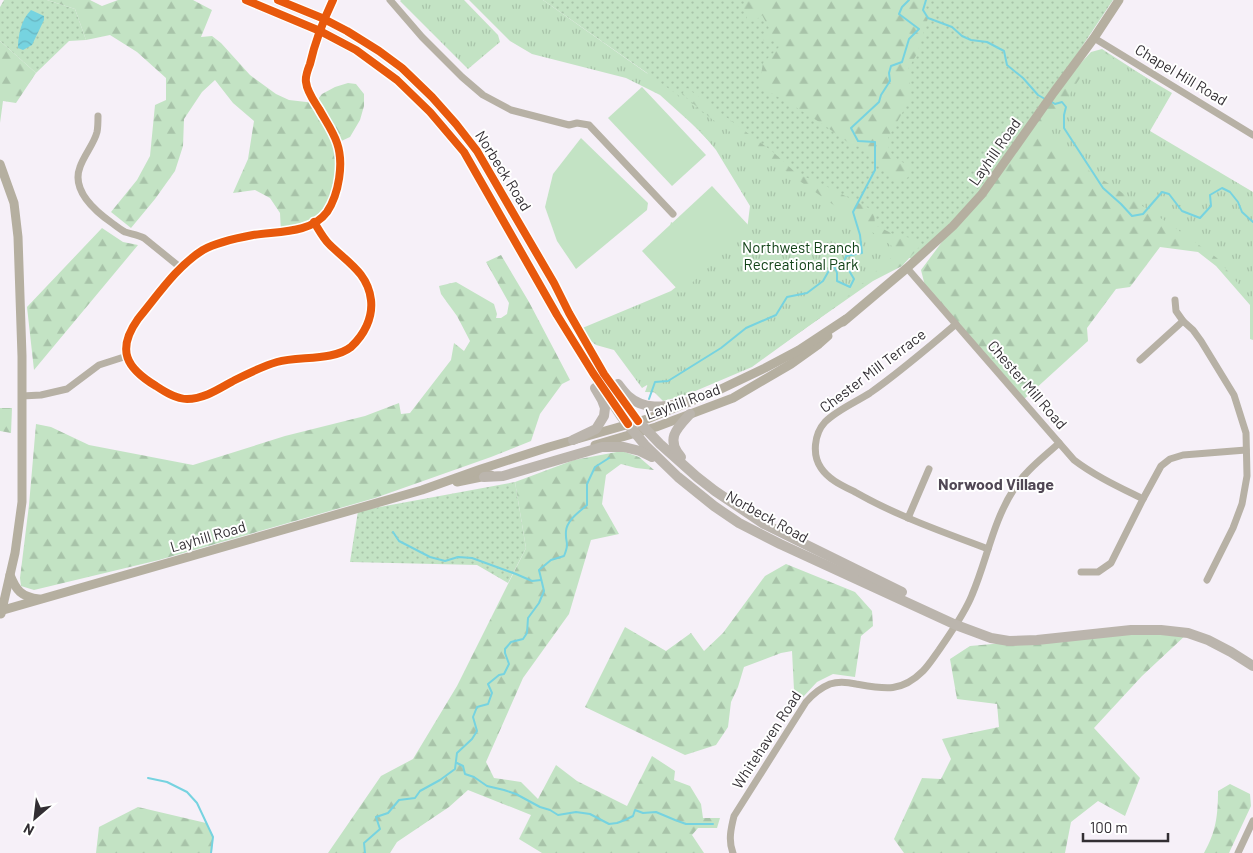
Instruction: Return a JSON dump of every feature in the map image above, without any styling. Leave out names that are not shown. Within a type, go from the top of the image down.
[{"type":"main road","name":"Norbeck Road","points":[[246,0],[356,50],[397,80],[430,112],[464,152],[543,291],[593,373],[634,433],[672,472],[714,506],[739,523],[765,537],[956,625],[991,638],[1010,641],[1037,640],[1131,630],[1161,630],[1188,634],[1208,640],[1253,666]]},
{"type":"main road","name":"Norbeck Road","points":[[278,0],[325,19],[379,51],[402,68],[456,124],[482,159],[604,374],[638,421],[660,444],[715,491],[764,524],[913,598],[956,625]]},
{"type":"main road","name":"Layhill Road","points":[[422,490],[484,477],[646,430],[690,414],[733,398],[819,344],[953,226],[982,194],[1119,0]]},
{"type":"main road","points":[[0,164],[14,202],[18,237],[22,356],[22,502],[15,553],[0,613]]},
{"type":"main road","points":[[543,291],[549,312],[605,408],[604,416],[596,430],[574,440]]},
{"type":"main road","points":[[569,313],[586,332],[614,380],[629,396],[642,405],[658,407],[688,402]]},
{"type":"main road","name":"Layhill Road","points":[[0,613],[422,490],[481,469],[638,421],[721,390],[799,350],[846,319]]},
{"type":"main road","points":[[690,414],[675,430],[673,446],[697,477]]},
{"type":"main road","points":[[484,477],[503,476],[602,447],[624,447],[640,451],[672,472]]},
{"type":"main road","points":[[10,574],[14,585],[20,593],[44,599]]},
{"type":"street","points":[[314,222],[322,237],[356,268],[369,288],[371,301],[370,319],[363,333],[350,348],[330,355],[278,362],[256,370],[208,395],[184,400],[171,396],[146,380],[129,362],[126,346],[131,328],[187,262],[204,250],[229,240],[299,229],[314,222],[326,213],[332,203],[340,172],[337,142],[309,93],[306,82],[314,49],[333,0]]},
{"type":"street","points":[[390,0],[422,37],[483,95],[511,110],[569,125],[577,122],[589,124],[672,214]]},
{"type":"street","name":"Chapel Hill Road","points":[[1094,38],[1253,135]]},
{"type":"street","points":[[98,116],[97,132],[79,168],[78,180],[80,189],[96,210],[126,232],[144,238],[181,268]]},
{"type":"street","name":"Chester Mill Road","points":[[907,268],[1074,460],[1100,478],[1143,498]]},
{"type":"street","points":[[1175,300],[1176,311],[1201,341],[1234,395],[1246,432],[1247,476],[1242,504],[1233,528],[1207,580]]},
{"type":"street","points":[[1140,360],[1183,321]]},
{"type":"street","name":"Chester Mill Terrace","points":[[956,324],[893,376],[824,423],[816,442],[816,454],[821,468],[832,480],[926,526],[988,549]]},
{"type":"street","points":[[22,396],[41,395],[67,389],[99,365],[127,356]]},
{"type":"street","name":"Whitehaven Road","points":[[733,853],[730,832],[734,816],[806,702],[818,690],[832,684],[844,682],[882,689],[894,688],[911,681],[924,670],[956,625],[972,596],[1002,511],[1014,488],[1059,443]]},
{"type":"street","points":[[1081,572],[1098,572],[1111,563],[1161,466],[1170,459],[1183,455],[1246,450]]},
{"type":"street","points":[[908,518],[929,469]]},
{"type":"street","points":[[1238,853],[1253,821]]},
{"type":"green space","points":[[4,0],[47,0],[75,9],[86,40],[69,41],[36,73],[0,41],[0,7]]},
{"type":"green space","points":[[47,0],[90,0],[102,6],[118,0],[193,0],[212,10],[201,37],[212,36],[221,43],[250,75],[276,94],[289,100],[315,103],[322,94],[335,87],[348,83],[356,84],[364,94],[364,106],[360,120],[350,137],[337,143],[340,157],[332,203],[314,222],[281,232],[280,213],[270,198],[255,190],[233,193],[248,159],[254,121],[233,103],[215,80],[202,92],[184,119],[183,146],[175,171],[131,228],[111,212],[137,180],[150,156],[155,105],[166,100],[166,78],[137,52],[110,35],[86,40],[75,9]]},
{"type":"green space","points":[[401,0],[464,0],[498,35],[500,42],[468,69]]},
{"type":"green space","name":"Northwest Branch Recreational Park","points":[[469,0],[543,0],[899,251],[839,304],[752,367],[686,395],[663,401],[647,385],[642,388],[614,350],[596,345],[582,334],[580,329],[671,291],[696,271],[668,235],[671,222],[676,225],[747,230],[750,206],[716,150],[701,132],[660,95],[626,78],[532,54],[510,41]]},
{"type":"green space","points":[[543,0],[1113,0],[1053,90],[974,200],[913,260],[899,251],[802,221],[665,313],[759,219],[723,156],[651,81],[647,73]]},
{"type":"green space","points":[[748,0],[926,0],[923,10],[928,18],[917,54],[908,69],[910,84],[909,101],[888,138],[889,151],[897,159],[909,166],[911,174],[904,181],[896,180],[880,166],[864,147],[853,146],[824,125],[759,86],[763,63],[780,46],[776,39],[764,41],[762,37],[769,28],[762,15],[755,21],[747,22],[747,12],[741,7]]},
{"type":"green space","points":[[0,41],[36,73],[16,103],[3,101],[0,123]]},
{"type":"green space","points":[[1102,49],[1156,84],[1149,131],[1253,218],[1253,340],[1250,339],[1250,305],[1216,266],[1198,252],[1160,247],[1130,287],[1116,289],[1087,328],[1088,341],[1022,401],[926,290],[921,270],[1054,92],[1091,52]]},
{"type":"green space","points":[[1105,53],[1172,93],[1150,131],[1253,192],[1253,302],[1217,258],[1171,225],[1041,139],[1094,56]]},
{"type":"green space","points":[[642,87],[706,155],[672,186],[608,118]]},
{"type":"green space","points":[[687,88],[773,152],[796,173],[874,211],[875,225],[895,235],[912,238],[922,244],[902,266],[873,281],[754,362],[677,393],[645,392],[649,381],[655,382],[778,175],[682,94]]},
{"type":"green space","points":[[581,138],[648,203],[647,210],[576,269],[557,241],[545,207],[553,174]]},
{"type":"green space","points":[[712,186],[751,228],[681,293],[642,251]]},
{"type":"green space","points":[[102,228],[123,242],[138,245],[34,370],[27,307]]},
{"type":"green space","points":[[501,255],[529,302],[570,380],[562,384],[540,414],[531,441],[375,498],[159,560],[34,590],[21,586],[20,578],[36,424],[51,427],[89,445],[193,465],[285,436],[365,416],[399,403],[401,414],[410,413],[451,360],[454,343],[464,351],[470,341],[457,316],[441,294],[439,286],[456,282],[494,304],[497,314],[496,318],[501,318],[507,314],[509,303],[486,262]]},
{"type":"green space","points":[[0,408],[12,408],[11,433],[0,431]]},
{"type":"green space","points":[[622,451],[639,457],[654,470],[621,464],[606,475],[602,504],[619,534],[591,540],[569,614],[523,678],[486,762],[494,778],[521,782],[538,799],[556,765],[577,781],[627,806],[652,756],[675,771],[674,780],[690,786],[701,804],[703,818],[720,818],[717,828],[698,828],[692,835],[704,853],[542,853],[519,839],[531,815],[468,790],[449,807],[397,842],[390,853],[328,853],[381,776],[413,759],[457,686],[526,548],[515,482],[574,460]]},
{"type":"green space","points":[[515,482],[526,548],[508,583],[477,565],[350,562],[358,511]]},
{"type":"green space","points":[[786,564],[855,592],[872,611],[873,626],[861,636],[855,677],[833,674],[817,682],[803,697],[794,690],[792,651],[781,653],[744,667],[731,702],[728,727],[716,745],[685,755],[585,707],[625,627],[666,651],[691,633],[704,651],[723,633],[765,576]]},
{"type":"green space","points":[[1100,633],[1188,633],[1142,676],[1094,728],[1140,778],[1125,816],[1098,801],[1071,822],[1065,853],[904,853],[894,839],[922,778],[941,779],[951,759],[942,739],[999,727],[997,704],[957,699],[950,659],[970,646]]},
{"type":"green space","points":[[1230,784],[1250,794],[1251,806],[1229,853],[1204,853],[1215,823],[1218,808],[1218,791]]},
{"type":"green space","points":[[138,807],[206,823],[213,837],[212,853],[96,853],[99,827]]},
{"type":"water","points":[[31,10],[44,16],[44,20],[32,45],[23,50],[18,48],[19,33],[22,23]]},
{"type":"waterway","points":[[649,399],[655,382],[668,381],[721,348],[746,328],[776,315],[787,297],[807,293],[823,281],[831,267],[835,268],[837,281],[850,287],[854,279],[844,262],[846,256],[862,253],[860,235],[853,212],[875,170],[875,142],[858,141],[851,128],[879,102],[890,81],[889,73],[891,66],[902,62],[909,39],[919,29],[899,14],[902,7],[909,0]]},
{"type":"waterway","points":[[926,0],[923,10],[928,18],[952,27],[962,36],[971,40],[987,42],[1004,51],[1007,65],[1023,78],[1038,95],[1045,99]]},
{"type":"waterway","points":[[1052,102],[1055,104],[1062,102],[1066,107],[1064,128],[1103,188],[1132,216],[1143,214],[1162,192],[1169,194],[1182,211],[1200,218],[1211,206],[1210,195],[1222,188],[1230,192],[1238,202],[1242,212],[1253,222]]},
{"type":"waterway","points":[[365,853],[364,843],[380,829],[376,817],[388,813],[399,800],[415,798],[420,791],[455,769],[457,753],[472,739],[477,731],[473,717],[477,707],[488,704],[492,693],[488,684],[499,675],[504,674],[509,664],[505,649],[511,642],[523,639],[527,633],[528,618],[539,603],[544,591],[539,570],[551,560],[564,556],[567,545],[567,527],[574,516],[587,505],[587,484],[595,467],[609,458]]},
{"type":"waterway","points":[[393,532],[399,541],[430,557],[445,561],[458,557],[472,558],[532,581],[541,580]]},
{"type":"waterway","points":[[457,763],[463,766],[465,774],[474,777],[487,786],[516,794],[558,815],[576,812],[590,814],[609,824],[617,823],[633,816],[635,810],[643,813],[656,812],[686,824],[713,824]]},
{"type":"waterway","points":[[148,778],[167,782],[187,792],[197,803],[213,837],[211,853]]},
{"type":"cycle path","points":[[246,0],[320,31],[356,50],[397,80],[430,112],[464,152],[557,315],[628,424]]},
{"type":"cycle path","points":[[278,0],[322,18],[379,51],[402,68],[456,124],[477,151],[554,283],[604,374],[638,421]]},
{"type":"cycle path","points":[[314,222],[316,225],[319,231],[327,242],[361,275],[369,291],[371,300],[369,320],[364,332],[351,347],[335,354],[316,358],[286,360],[272,364],[194,399],[179,398],[167,393],[146,379],[131,365],[126,349],[131,330],[168,282],[193,257],[209,247],[227,241],[253,235],[303,228],[312,224],[320,219],[331,205],[339,178],[339,151],[333,134],[309,93],[306,80],[317,40],[333,0]]},
{"type":"district","name":"Norwood Village","points":[[996,484]]}]
